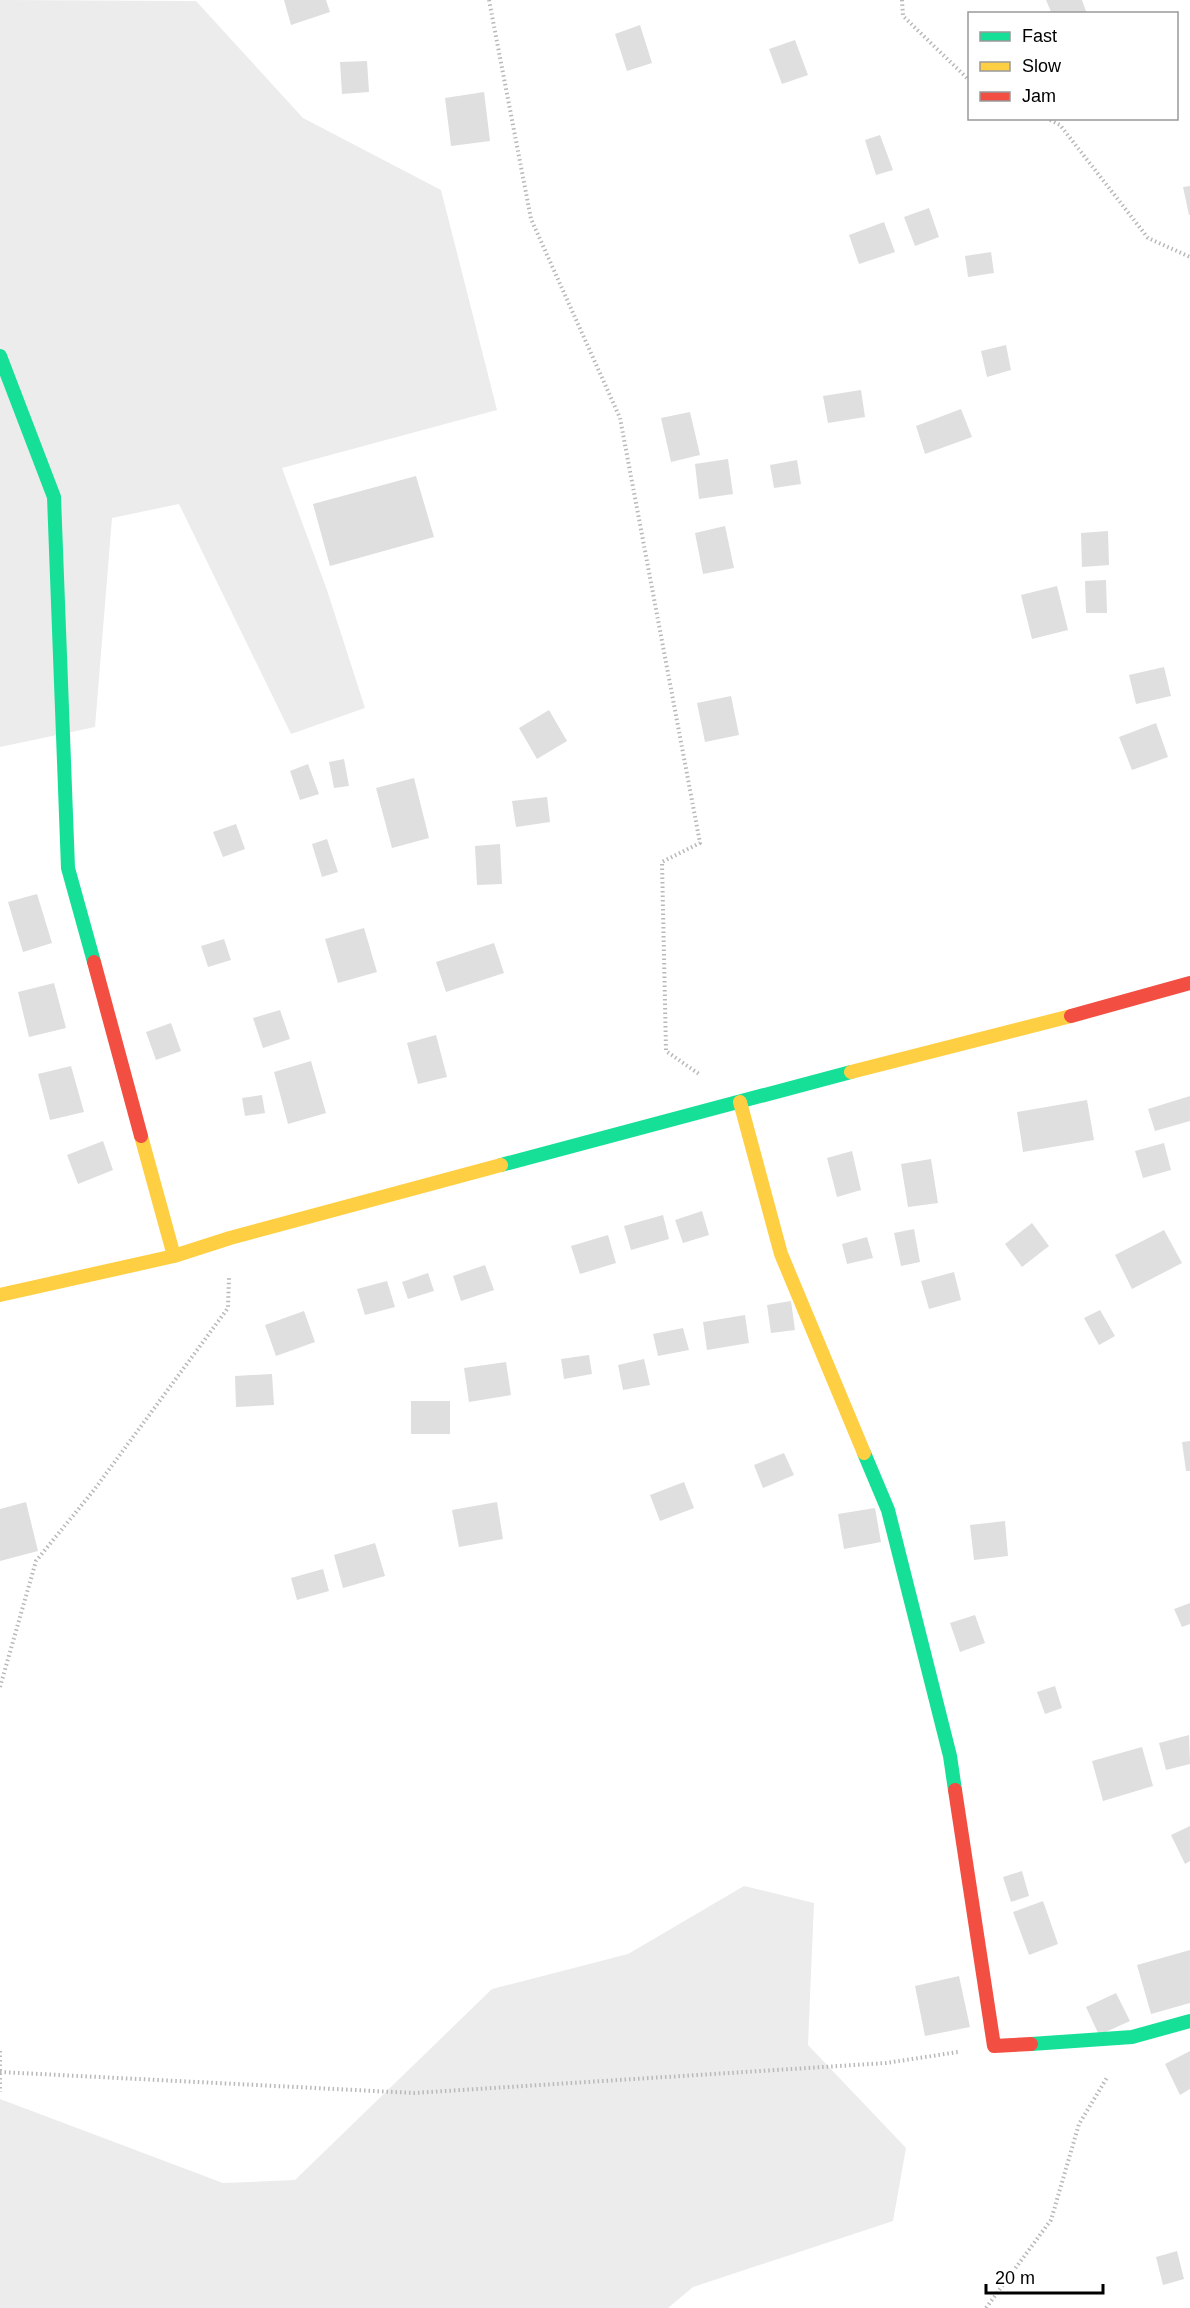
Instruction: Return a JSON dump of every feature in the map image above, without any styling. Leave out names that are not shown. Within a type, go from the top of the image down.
[{"type":"street","points":[[0,356],[54,497],[68,868],[174,1256]]},
{"type":"street","points":[[0,1295],[174,1256],[230,1238],[944,1047],[1058,1020],[1190,983]]},
{"type":"street","points":[[740,1102],[781,1254],[888,1509],[950,1756],[994,2046],[1132,2037],[1190,2021]]},
{"type":"path","points":[[489,0],[531,219],[620,418],[700,843],[662,862],[666,1051],[740,1102]]},
{"type":"path","points":[[902,0],[903,16],[968,80]]},
{"type":"path","points":[[1050,120],[1060,125],[1148,238],[1190,257]]},
{"type":"path","points":[[0,1687],[36,1561],[94,1490],[228,1308],[230,1238]]},
{"type":"path","points":[[986,2308],[1051,2220],[1079,2124],[1132,2037]]},
{"type":"path","points":[[0,2072],[414,2093],[886,2063],[994,2046]]},
{"type":"path","points":[[0,2051],[0,2092]]},
{"type":"shaded area","points":[[0,0],[196,1],[303,118],[441,190],[497,410],[282,468],[327,590],[365,708],[291,734],[179,504],[112,518],[95,727],[0,747]]},
{"type":"shaded area","points":[[744,1886],[814,1903],[808,2045],[906,2148],[893,2221],[693,2287],[668,2308],[0,2308],[0,2099],[223,2183],[295,2180],[492,1989],[628,1954]]},
{"type":"building","points":[[284,0],[326,0],[330,12],[291,25]]},
{"type":"building","points":[[1046,0],[1082,0],[1086,12],[1051,12]]},
{"type":"building","points":[[640,25],[652,63],[627,71],[615,34]]},
{"type":"building","points":[[795,40],[808,75],[782,84],[769,49]]},
{"type":"building","points":[[367,61],[369,92],[342,94],[340,62]]},
{"type":"building","points":[[484,92],[490,141],[451,146],[445,98]]},
{"type":"building","points":[[880,135],[893,170],[876,175],[865,140]]},
{"type":"building","points":[[1190,186],[1190,215],[1189,215],[1183,187]]},
{"type":"building","points":[[929,208],[939,237],[915,246],[904,217]]},
{"type":"building","points":[[884,222],[895,252],[859,264],[849,235]]},
{"type":"building","points":[[991,252],[994,273],[968,277],[965,256]]},
{"type":"building","points":[[1006,345],[1011,370],[987,377],[981,351]]},
{"type":"building","points":[[861,390],[865,417],[828,423],[823,396]]},
{"type":"building","points":[[961,409],[972,437],[925,454],[916,426]]},
{"type":"building","points":[[690,412],[700,455],[671,462],[661,418]]},
{"type":"building","points":[[728,459],[733,494],[699,499],[695,464]]},
{"type":"building","points":[[797,460],[801,484],[774,488],[770,465]]},
{"type":"building","points":[[416,476],[434,537],[330,566],[313,504]]},
{"type":"building","points":[[725,526],[734,568],[703,574],[695,533]]},
{"type":"building","points":[[1108,531],[1109,565],[1082,567],[1081,533]]},
{"type":"building","points":[[1106,580],[1107,613],[1086,613],[1085,581]]},
{"type":"building","points":[[1057,586],[1068,630],[1032,639],[1021,595]]},
{"type":"building","points":[[1164,667],[1171,696],[1136,704],[1129,675]]},
{"type":"building","points":[[731,696],[739,735],[705,742],[697,703]]},
{"type":"building","points":[[549,710],[567,741],[537,759],[519,728]]},
{"type":"building","points":[[1156,723],[1168,757],[1132,770],[1119,737]]},
{"type":"building","points":[[344,759],[349,786],[334,788],[329,762]]},
{"type":"building","points":[[308,764],[319,794],[300,800],[290,771]]},
{"type":"building","points":[[414,778],[429,838],[392,848],[376,788]]},
{"type":"building","points":[[547,797],[550,822],[516,827],[512,801]]},
{"type":"building","points":[[236,824],[245,849],[223,857],[213,832]]},
{"type":"building","points":[[327,839],[338,872],[322,877],[312,844]]},
{"type":"building","points":[[500,844],[502,884],[477,885],[475,846]]},
{"type":"building","points":[[37,894],[52,943],[23,952],[8,902]]},
{"type":"building","points":[[364,928],[377,972],[338,983],[325,939]]},
{"type":"building","points":[[224,939],[231,960],[208,967],[201,946]]},
{"type":"building","points":[[494,943],[504,973],[446,992],[436,962]]},
{"type":"building","points":[[54,983],[66,1028],[29,1037],[18,992]]},
{"type":"building","points":[[280,1010],[290,1039],[263,1048],[253,1018]]},
{"type":"building","points":[[171,1023],[181,1051],[156,1060],[146,1032]]},
{"type":"building","points":[[436,1035],[447,1077],[418,1084],[407,1043]]},
{"type":"building","points":[[311,1061],[326,1113],[288,1124],[274,1072]]},
{"type":"building","points":[[71,1066],[84,1112],[50,1120],[38,1074]]},
{"type":"building","points":[[262,1095],[265,1113],[245,1116],[242,1098]]},
{"type":"building","points":[[1190,1096],[1190,1121],[1155,1131],[1148,1109]]},
{"type":"building","points":[[1087,1100],[1094,1140],[1023,1152],[1017,1112]]},
{"type":"building","points":[[103,1141],[113,1170],[78,1184],[67,1155]]},
{"type":"building","points":[[1164,1143],[1171,1170],[1143,1178],[1135,1151]]},
{"type":"building","points":[[852,1151],[861,1190],[837,1197],[827,1158]]},
{"type":"building","points":[[931,1159],[938,1203],[908,1207],[901,1164]]},
{"type":"building","points":[[702,1211],[709,1235],[683,1243],[675,1220]]},
{"type":"building","points":[[663,1215],[669,1239],[631,1250],[624,1226]]},
{"type":"building","points":[[1032,1223],[1049,1246],[1022,1267],[1005,1244]]},
{"type":"building","points":[[914,1229],[920,1262],[901,1266],[894,1233]]},
{"type":"building","points":[[1164,1230],[1182,1263],[1132,1289],[1115,1255]]},
{"type":"building","points":[[608,1235],[616,1263],[580,1274],[571,1246]]},
{"type":"building","points":[[867,1237],[873,1258],[847,1264],[842,1244]]},
{"type":"building","points":[[485,1265],[494,1290],[461,1301],[453,1276]]},
{"type":"building","points":[[954,1272],[961,1300],[929,1309],[921,1281]]},
{"type":"building","points":[[428,1273],[434,1291],[408,1299],[402,1282]]},
{"type":"building","points":[[387,1281],[395,1307],[365,1315],[357,1289]]},
{"type":"building","points":[[791,1301],[795,1330],[771,1333],[767,1305]]},
{"type":"building","points":[[1100,1310],[1115,1336],[1099,1345],[1084,1318]]},
{"type":"building","points":[[304,1311],[315,1342],[276,1356],[265,1325]]},
{"type":"building","points":[[745,1315],[749,1343],[707,1350],[703,1322]]},
{"type":"building","points":[[683,1328],[689,1350],[658,1356],[653,1334]]},
{"type":"building","points":[[589,1355],[592,1374],[564,1379],[561,1359]]},
{"type":"building","points":[[644,1359],[650,1385],[623,1390],[618,1365]]},
{"type":"building","points":[[506,1362],[511,1395],[469,1402],[464,1368]]},
{"type":"building","points":[[272,1374],[274,1405],[236,1407],[235,1376]]},
{"type":"building","points":[[411,1401],[450,1401],[450,1434],[411,1434]]},
{"type":"building","points":[[1190,1441],[1190,1471],[1186,1471],[1182,1442]]},
{"type":"building","points":[[784,1453],[794,1475],[763,1488],[754,1465]]},
{"type":"building","points":[[684,1482],[694,1508],[660,1521],[650,1495]]},
{"type":"building","points":[[26,1502],[38,1551],[0,1561],[0,1509]]},
{"type":"building","points":[[497,1502],[503,1539],[459,1547],[452,1510]]},
{"type":"building","points":[[875,1508],[881,1542],[844,1549],[838,1514]]},
{"type":"building","points":[[1005,1521],[1008,1556],[974,1560],[970,1525]]},
{"type":"building","points":[[375,1543],[385,1576],[343,1588],[334,1555]]},
{"type":"building","points":[[323,1569],[329,1591],[297,1600],[291,1578]]},
{"type":"building","points":[[1190,1603],[1190,1624],[1182,1627],[1174,1609]]},
{"type":"building","points":[[975,1615],[985,1643],[960,1652],[950,1623]]},
{"type":"building","points":[[1055,1686],[1062,1708],[1045,1714],[1037,1692]]},
{"type":"building","points":[[1189,1735],[1190,1764],[1166,1770],[1159,1743]]},
{"type":"building","points":[[1142,1747],[1153,1786],[1103,1801],[1092,1761]]},
{"type":"building","points":[[1190,1826],[1190,1861],[1185,1864],[1171,1835]]},
{"type":"building","points":[[1022,1871],[1029,1896],[1011,1902],[1003,1877]]},
{"type":"building","points":[[1043,1901],[1058,1944],[1029,1955],[1013,1912]]},
{"type":"building","points":[[1190,1950],[1190,2003],[1151,2014],[1137,1965]]},
{"type":"building","points":[[959,1976],[970,2027],[925,2036],[915,1986]]},
{"type":"building","points":[[1116,1993],[1130,2021],[1099,2035],[1086,2007]]},
{"type":"building","points":[[1190,2051],[1190,2089],[1180,2095],[1165,2064]]},
{"type":"building","points":[[1177,2251],[1184,2279],[1163,2285],[1156,2257]]},
{"type":"traffic: fast","points":[[0,356],[54,497],[68,868],[94,962]]},
{"type":"traffic: fast","points":[[501,1165],[851,1072]]},
{"type":"traffic: fast","points":[[864,1453],[888,1510],[950,1756],[955,1790]]},
{"type":"traffic: fast","points":[[1031,2044],[1132,2037],[1190,2021]]},
{"type":"traffic: slow","points":[[851,1072],[1071,1016]]},
{"type":"traffic: slow","points":[[740,1102],[781,1254],[864,1453]]},
{"type":"traffic: slow","points":[[141,1136],[174,1256]]},
{"type":"traffic: slow","points":[[0,1295],[174,1256],[230,1238],[501,1165]]},
{"type":"traffic: jam","points":[[94,962],[141,1136]]},
{"type":"traffic: jam","points":[[1071,1016],[1190,983]]},
{"type":"traffic: jam","points":[[955,1790],[994,2046],[1031,2044]]}]
